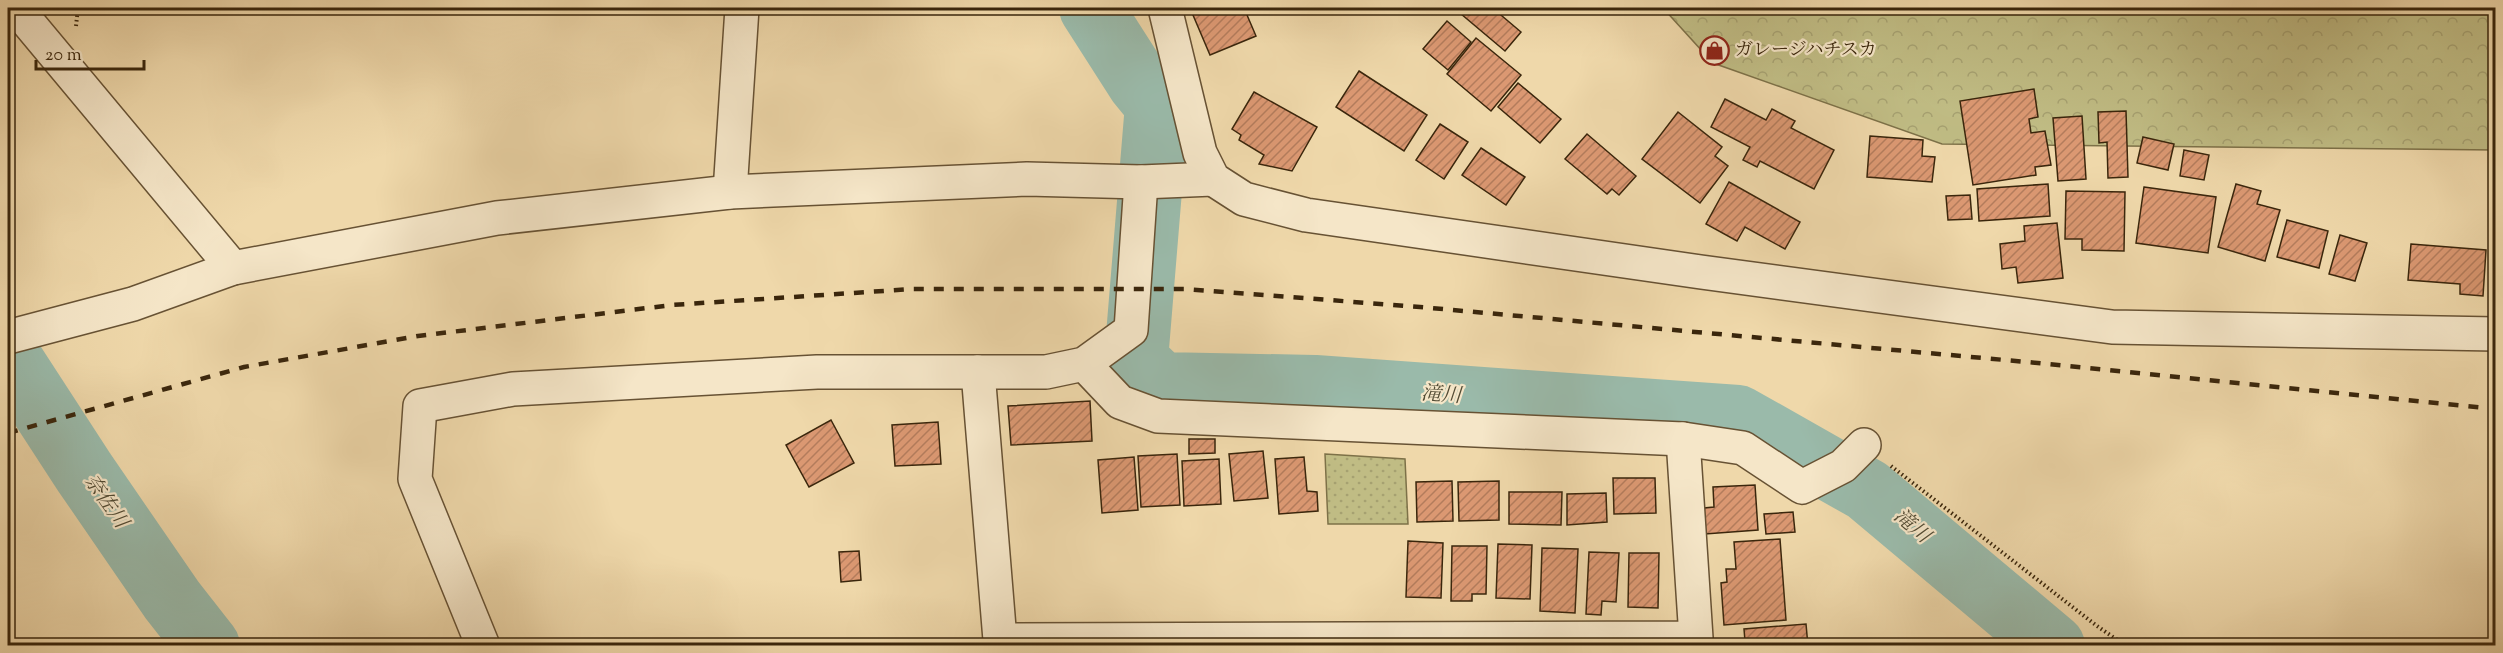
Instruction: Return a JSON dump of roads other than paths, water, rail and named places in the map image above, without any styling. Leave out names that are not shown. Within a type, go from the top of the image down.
[{"type":"street","points":[[16,8],[233,268]]},
{"type":"street","points":[[730,192],[742,8]]},
{"type":"street","points":[[1165,8],[1200,153],[1213,179],[1244,199],[1306,215],[2112,327],[2496,334]]},
{"type":"street","points":[[8,337],[133,304],[233,268],[497,218],[730,192],[1027,180],[1141,182],[1213,179]]},
{"type":"street","points":[[483,645],[415,479],[420,405],[513,389],[817,372],[1046,372],[1084,364],[1131,330],[1141,182]]},
{"type":"street","points":[[1084,364],[1120,402],[1158,416],[1683,439],[1743,448],[1802,487],[1843,466],[1864,445]]},
{"type":"street","points":[[978,372],[1000,640],[1697,641],[1683,439]]},
{"type":"waterway","name":"滝川","points":[[1091,8],[1139,83],[1157,105],[1136,360],[1161,384],[1315,387],[1738,417],[1867,490],[2053,646]]},
{"type":"waterway","name":"奈佐川","points":[[8,355],[84,472],[172,600],[208,646]]},
{"type":"railway","points":[[8,433],[244,367],[418,336],[672,305],[913,289],[1185,289],[1420,307],[2027,362],[2496,409]]},
{"type":"place","name":"ガレージハチスカ","points":[[1714,51]]}]
